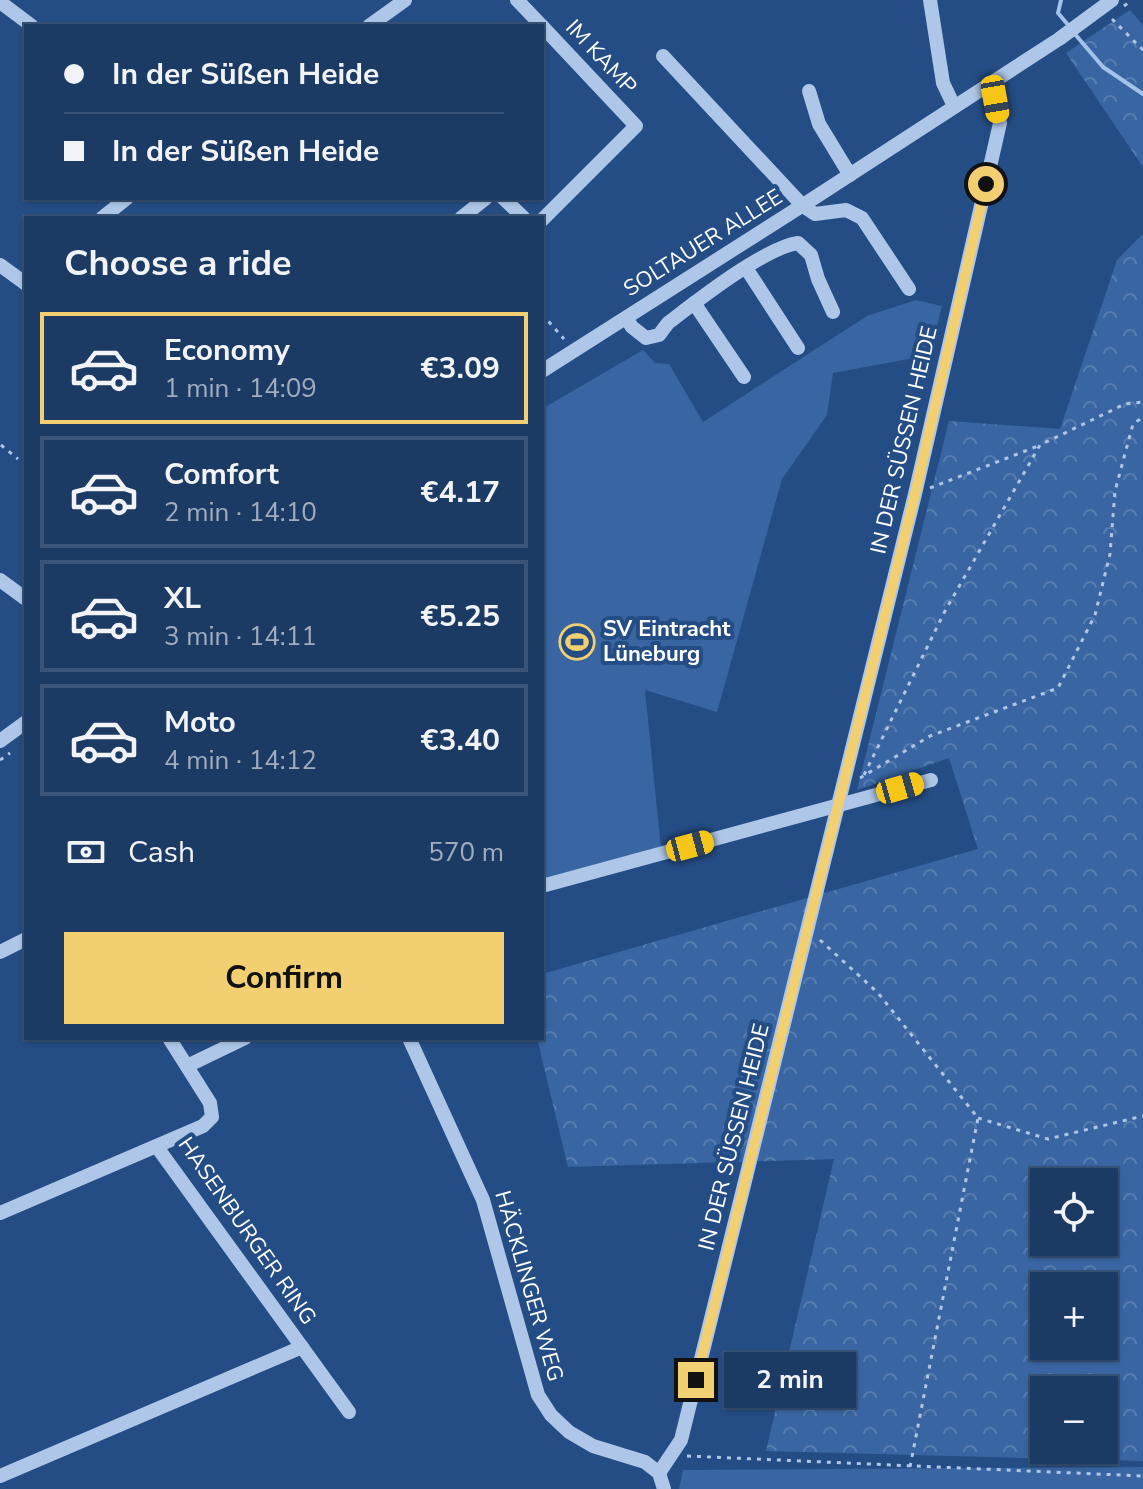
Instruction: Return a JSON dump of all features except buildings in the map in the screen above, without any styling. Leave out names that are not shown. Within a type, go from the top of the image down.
[{"type":"street","points":[[372,24],[405,0]]},
{"type":"street","name":"IM KAMP","points":[[517,0],[540,24]]},
{"type":"street","points":[[930,0],[943,83],[954,106]]},
{"type":"street","points":[[0,2],[29,24]]},
{"type":"street","name":"SOLTAUER ALLEE","points":[[544,370],[803,206],[1059,39],[1107,4]]},
{"type":"street","name":"IM KAMP","points":[[544,28],[636,126],[544,218]]},
{"type":"street","name":"SOLTAUER ALLEE","points":[[663,56],[803,206],[815,214],[846,210],[862,218],[909,289]]},
{"type":"street","name":"IN DER SÜSSEN HEIDE","points":[[659,1473],[681,1440],[915,494],[1000,123],[995,99],[986,86]]},
{"type":"street","points":[[809,91],[819,124],[850,175]]},
{"type":"street","points":[[104,216],[124,200]]},
{"type":"street","points":[[464,216],[484,200]]},
{"type":"street","points":[[505,200],[522,216]]},
{"type":"street","name":"SOLTAUER ALLEE","points":[[626,318],[646,338],[659,335],[668,323],[746,268],[782,245],[798,243],[811,255],[833,312]]},
{"type":"street","points":[[0,265],[24,283]]},
{"type":"street","name":"SOLTAUER ALLEE","points":[[746,268],[798,348]]},
{"type":"street","points":[[694,303],[744,377]]},
{"type":"street","points":[[0,580],[24,598]]},
{"type":"street","points":[[0,741],[24,723]]},
{"type":"street","points":[[544,885],[931,780]]},
{"type":"street","points":[[0,952],[24,940]]},
{"type":"street","name":"HASENBURGER RING","points":[[170,1040],[210,1103],[212,1117],[203,1126],[157,1147],[349,1412]]},
{"type":"street","points":[[187,1066],[241,1040]]},
{"type":"street","name":"HÄCKLINGER WEG","points":[[410,1040],[483,1200],[538,1395],[551,1415],[569,1432],[593,1446],[645,1462],[659,1473]]},
{"type":"street","points":[[0,1213],[157,1147]]},
{"type":"street","name":"HASENBURGER RING","points":[[0,1476],[302,1347]]},
{"type":"street","points":[[659,1473],[664,1489]]},
{"type":"path","points":[[1107,4],[1143,50]]},
{"type":"path","points":[[544,316],[575,350]]},
{"type":"path","points":[[915,494],[1040,445],[1125,404],[1143,402]]},
{"type":"path","points":[[843,789],[930,736],[1058,688],[1095,615],[1110,554],[1115,491],[1133,424],[1143,417]]},
{"type":"path","points":[[1,445],[18,459]]},
{"type":"path","points":[[864,775],[945,611],[1040,445]]},
{"type":"path","points":[[808,930],[878,993],[978,1118],[1048,1139],[1143,1116]]},
{"type":"path","points":[[910,1467],[978,1118]]},
{"type":"path","points":[[672,1455],[1143,1476]]},
{"type":"green space","points":[[1130,10],[1143,25],[1143,167],[1066,53]]},
{"type":"green space","points":[[1143,234],[1143,1461],[1118,1460],[1118,1376],[1030,1376],[1030,1458],[766,1451],[834,1159],[568,1167],[537,1040],[544,1040],[544,973],[978,849],[949,758],[857,790],[949,421],[1060,429],[1117,260]]},
{"type":"green space","name":"SV Eintracht Lüneburg","points":[[916,300],[942,306],[930,355],[833,373],[827,415],[782,479],[717,712],[645,690],[661,849],[544,880],[544,408],[643,350],[655,363],[669,364],[703,422],[867,316]]},
{"type":"green space","points":[[1143,1467],[1143,1489],[679,1489],[683,1470]]},
{"type":"waterway","points":[[1061,0],[1058,13],[1069,26]]},
{"type":"waterway","points":[[1074,33],[1103,67],[1143,94]]},
{"type":"place","name":"SV Eintracht Lüneburg","points":[[577,642]]},
{"type":"route","points":[[696,1380],[915,494],[986,184]]}]
